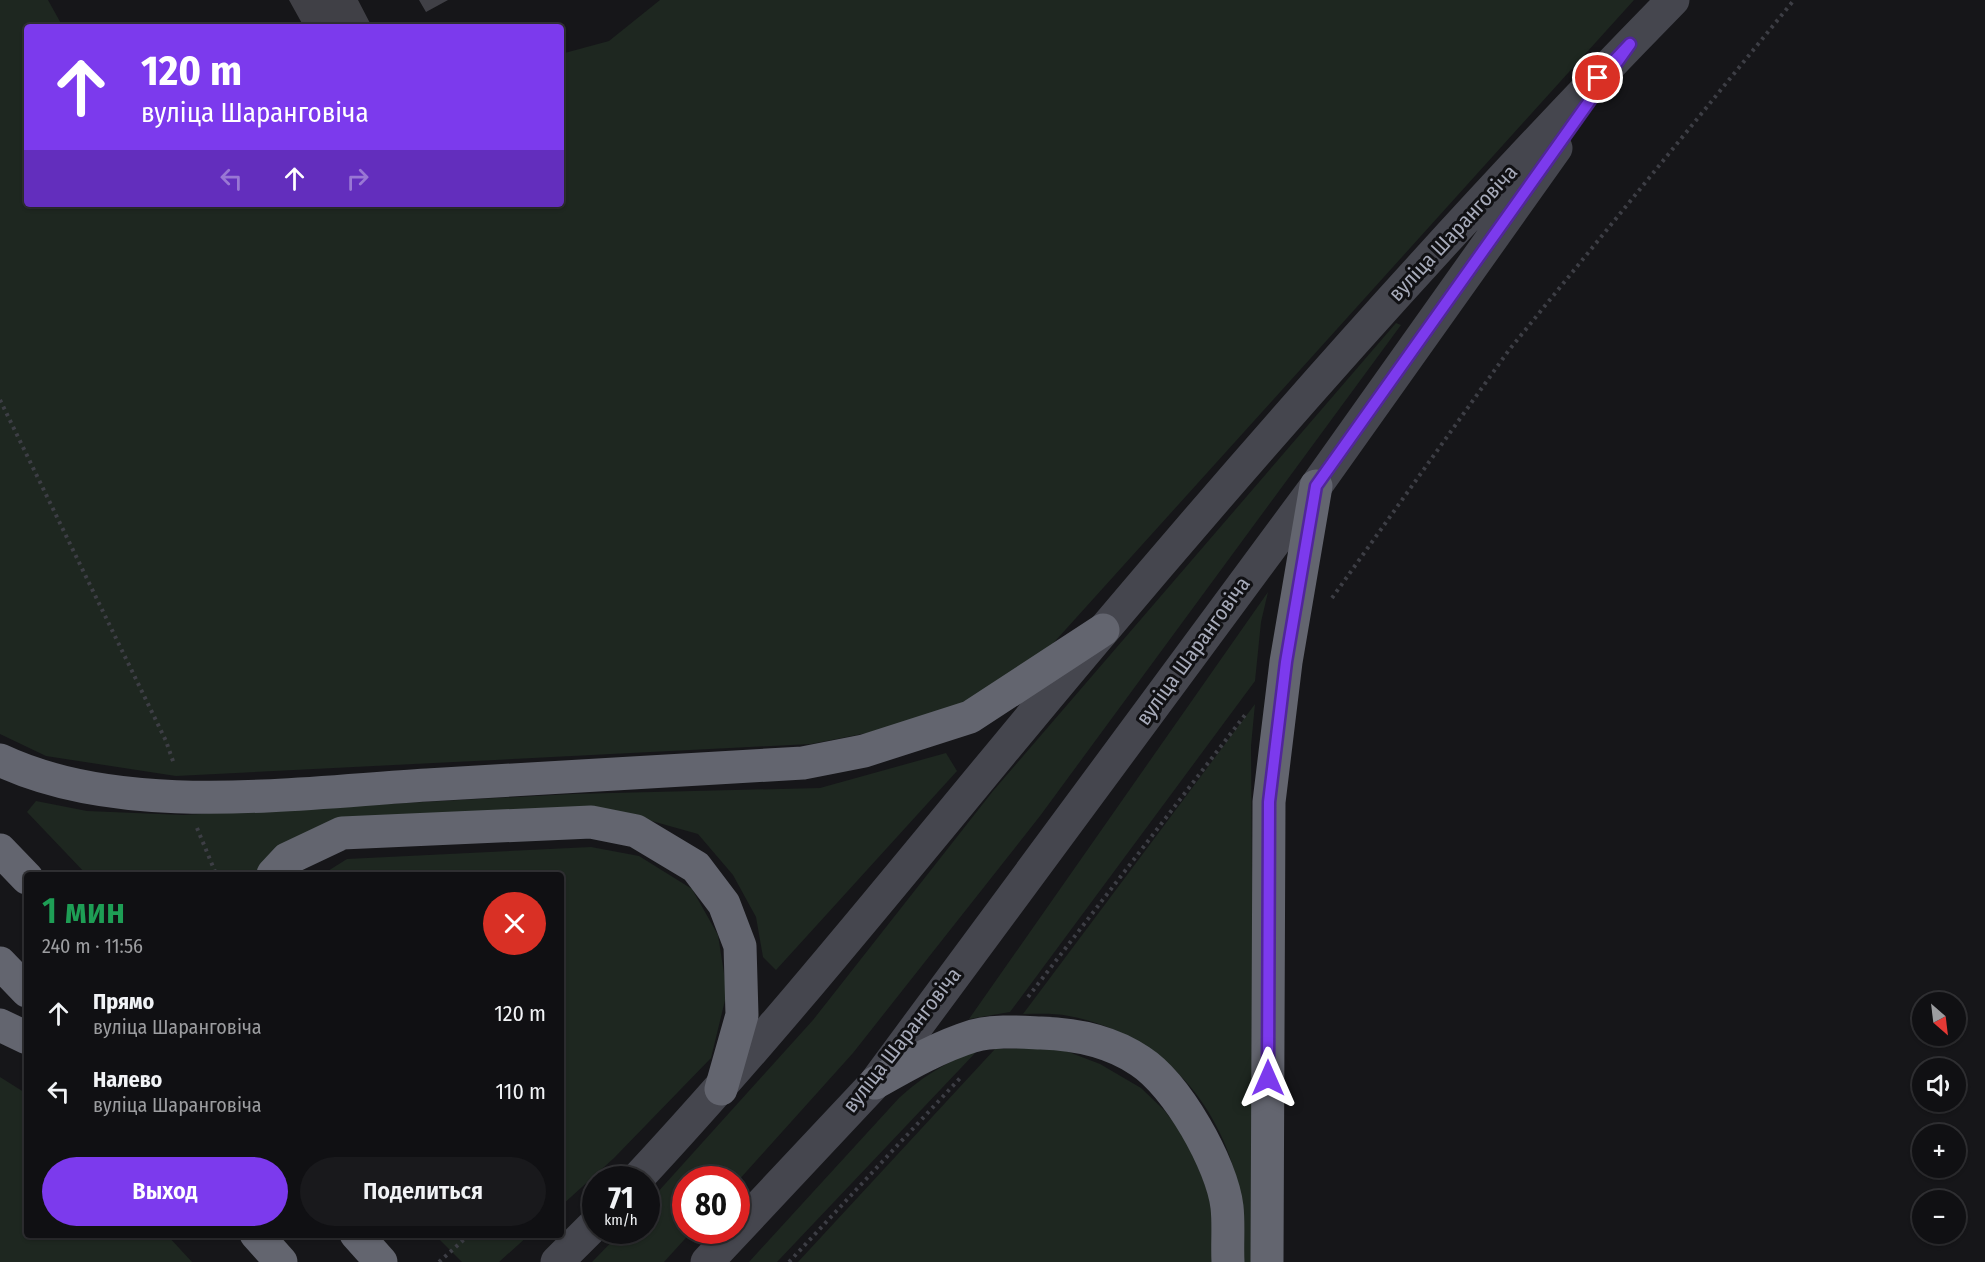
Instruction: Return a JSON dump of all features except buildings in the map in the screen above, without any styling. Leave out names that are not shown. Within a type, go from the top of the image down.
[{"type":"highway","points":[[1267,1262],[1269,802],[1286,662],[1316,486]]},
{"type":"highway","points":[[0,760],[19,769],[84,786],[185,796],[286,794],[803,763],[864,751],[970,717],[1103,630]]},
{"type":"highway","points":[[275,872],[287,859],[342,833],[591,822],[636,831],[696,867],[724,904],[740,946],[742,1015],[720,1089]]},
{"type":"highway","points":[[0,850],[24,875]]},
{"type":"highway","points":[[0,963],[24,988]]},
{"type":"highway","points":[[0,1025],[24,1037]]},
{"type":"highway","points":[[874,1083],[939,1048],[975,1036],[1003,1032],[1052,1033],[1097,1041],[1141,1062],[1173,1095],[1195,1125],[1213,1161],[1227,1206],[1228,1262]]},
{"type":"highway","points":[[260,1238],[281,1262]]},
{"type":"street","points":[[1630,44],[1673,0]]},
{"type":"street","name":"вуліца Шаранговіча","points":[[707,1262],[874,1083],[1316,486],[1630,44]]},
{"type":"street","name":"вуліца Шаранговіча","points":[[649,1166],[720,1089],[1103,630],[1374,317],[1630,44]]},
{"type":"street","points":[[557,1262],[582,1237]]},
{"type":"path","points":[[1329,601],[1509,350],[1794,0]]},
{"type":"path","points":[[0,400],[166,741],[215,872]]},
{"type":"path","points":[[1028,998],[1248,711]]},
{"type":"path","points":[[789,1262],[969,1068]]},
{"type":"path","points":[[439,1262],[466,1238]]},
{"type":"shaded area","points":[[0,0],[48,0],[61,24],[24,24],[24,207],[564,207],[564,53],[609,41],[660,0],[1634,0],[1048,649],[979,695],[918,723],[811,744],[176,776],[46,756],[0,734]]},
{"type":"shaded area","points":[[1396,323],[1401,325],[1040,816],[853,1053],[750,1168],[681,1166],[813,1020],[993,791]]},
{"type":"shaded area","points":[[1268,592],[1261,622],[1255,681],[1010,1012],[969,1019]]},
{"type":"shaded area","points":[[1255,704],[1251,746],[1255,1262],[1241,1262],[1242,1206],[1233,1165],[1220,1133],[1204,1105],[1184,1079],[1160,1057],[1133,1039],[1103,1025],[1063,1015],[1023,1014]]},
{"type":"shaded area","points":[[946,753],[957,771],[776,970],[763,957],[756,917],[733,875],[698,834],[616,811],[277,852],[258,872],[84,872],[27,812],[36,801],[87,811],[183,815],[572,794],[820,788]]},
{"type":"shaded area","points":[[591,847],[639,856],[692,889],[718,935],[727,992],[711,1058],[605,1166],[582,1166],[582,1187],[564,1203],[564,872],[326,872],[347,859]]},
{"type":"shaded area","points":[[1027,1048],[1066,1051],[1100,1064],[1141,1088],[1164,1110],[1191,1145],[1213,1208],[1214,1262],[798,1262],[995,1049]]},
{"type":"shaded area","points":[[978,1050],[777,1262],[749,1262],[899,1098],[936,1070]]},
{"type":"shaded area","points":[[0,1077],[24,1092],[24,1238],[170,1238],[192,1262],[0,1262]]},
{"type":"shaded area","points":[[672,1176],[672,1244],[680,1244],[664,1262],[592,1262],[609,1244],[660,1244],[660,1190]]},
{"type":"shaded area","points":[[438,1238],[526,1238],[499,1262],[462,1262]]},
{"type":"route","points":[[1268,1078],[1269,802],[1286,662],[1316,486],[1630,44],[1598,78]]}]
